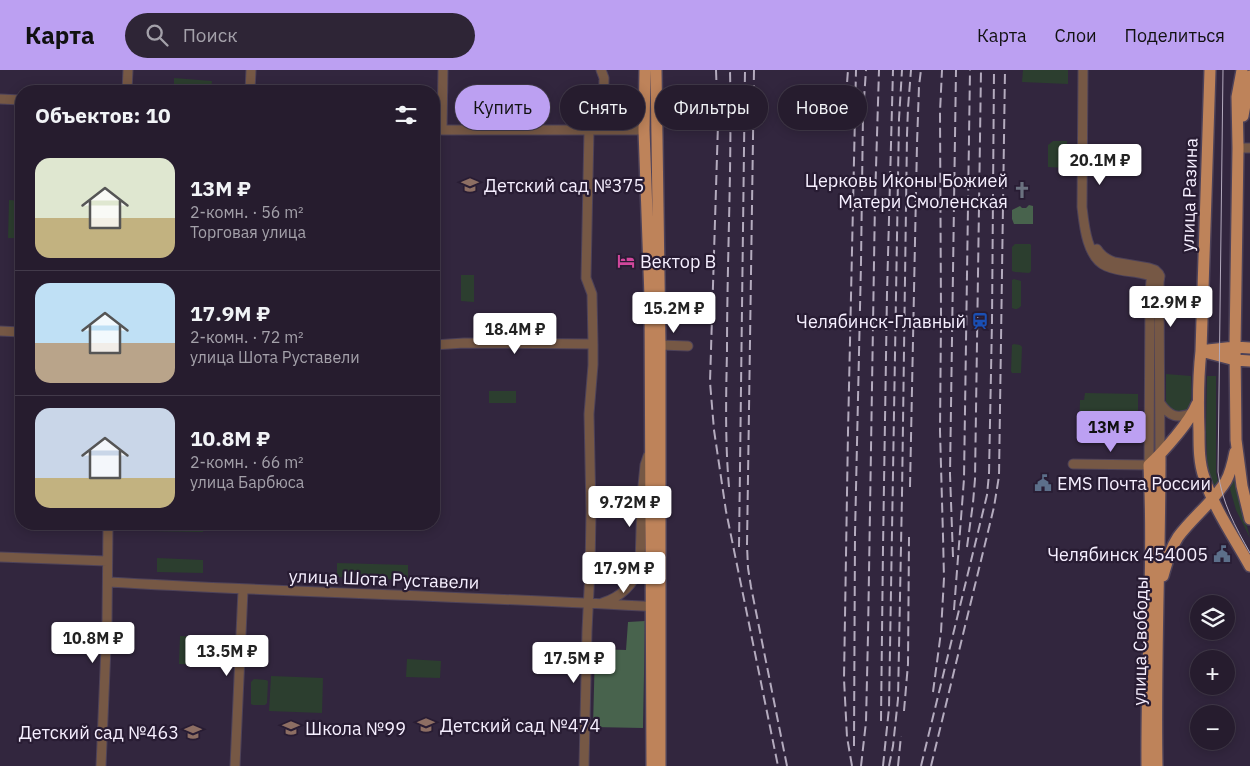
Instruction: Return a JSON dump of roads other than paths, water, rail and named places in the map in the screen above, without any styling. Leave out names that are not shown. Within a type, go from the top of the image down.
[{"type":"main road","points":[[645,70],[645,85]]},
{"type":"main road","points":[[656,70],[656,85]]},
{"type":"main road","points":[[661,85],[662,70]]},
{"type":"main road","name":"улица Разина","points":[[1210,70],[1198,400],[1200,462],[1212,498],[1250,566]]},
{"type":"main road","points":[[1242,70],[1238,97],[1242,146]]},
{"type":"main road","points":[[1159,594],[1167,560],[1174,543],[1223,485],[1233,460],[1236,440],[1235,347],[1242,146],[1250,76]]},
{"type":"main road","points":[[644,130],[650,290],[650,447],[660,766]]},
{"type":"main road","points":[[652,766],[660,345],[657,130]]},
{"type":"main road","points":[[1201,351],[1235,347],[1250,348]]},
{"type":"main road","points":[[1201,351],[1235,360],[1250,361]]},
{"type":"main road","points":[[1149,465],[1160,455],[1194,413],[1198,400]]},
{"type":"main road","points":[[1236,440],[1246,474],[1242,486],[1250,519]]},
{"type":"main road","name":"улица Свободы","points":[[1157,766],[1160,455]]},
{"type":"main road","name":"улица Свободы","points":[[1147,766],[1150,614],[1149,465]]},
{"type":"street","points":[[127,85],[128,70]]},
{"type":"street","points":[[250,70],[250,85]]},
{"type":"street","points":[[443,70],[442,130],[560,130]]},
{"type":"street","points":[[602,70],[604,85]]},
{"type":"street","points":[[1083,70],[1082,207],[1084,226],[1094,255],[1102,264],[1116,270],[1139,269]]},
{"type":"street","points":[[1089,70],[1088,224],[1096,248],[1104,258],[1156,274]]},
{"type":"street","points":[[0,99],[15,100]]},
{"type":"street","points":[[584,766],[587,623],[593,604],[589,414],[593,365],[592,294],[586,278],[589,130]]},
{"type":"street","name":"улица Свободы","points":[[1149,465],[1150,292],[1156,274]]},
{"type":"street","name":"улица Свободы","points":[[1156,274],[1159,282],[1160,455]]},
{"type":"street","points":[[0,331],[15,332]]},
{"type":"street","points":[[440,345],[464,343],[593,344]]},
{"type":"street","points":[[660,345],[688,346]]},
{"type":"street","points":[[1150,378],[1160,378]]},
{"type":"street","points":[[1160,403],[1171,414],[1178,417],[1194,413]]},
{"type":"street","points":[[593,604],[610,600],[621,594],[631,585],[637,575],[640,565],[645,465],[650,447]]},
{"type":"street","points":[[1073,464],[1149,465]]},
{"type":"street","points":[[101,766],[108,582],[108,530]]},
{"type":"street","points":[[0,557],[107,561]]},
{"type":"street","name":"улица Шота Руставели","points":[[108,582],[243,590],[656,607]]},
{"type":"street","points":[[235,766],[243,590]]},
{"type":"tram line","points":[[1223,70],[1218,472],[1226,504],[1234,524],[1250,553]]},
{"type":"railway","points":[[716,70],[718,124],[710,382],[714,430],[726,511],[778,766]]},
{"type":"railway","points":[[729,487],[726,402],[730,70]]},
{"type":"railway","points":[[739,547],[745,70]]},
{"type":"railway","points":[[754,70],[748,568],[787,766]]},
{"type":"railway","points":[[847,85],[848,70]]},
{"type":"railway","points":[[852,766],[847,737],[844,679],[856,70]]},
{"type":"railway","points":[[854,746],[855,534],[863,114],[866,70]]},
{"type":"railway","points":[[861,766],[866,722],[879,70]]},
{"type":"railway","points":[[881,721],[887,293],[893,70]]},
{"type":"railway","points":[[883,766],[889,708],[899,119],[902,70]]},
{"type":"railway","points":[[889,766],[898,699],[907,135],[911,70]]},
{"type":"railway","points":[[910,487],[917,144],[921,70]]},
{"type":"railway","points":[[933,692],[941,632],[944,578],[940,431],[940,112],[942,70]]},
{"type":"railway","points":[[953,557],[950,474],[956,70]]},
{"type":"railway","points":[[954,610],[964,479],[970,70]]},
{"type":"railway","points":[[967,547],[975,479],[981,70]]},
{"type":"railway","points":[[921,766],[987,495],[992,321],[994,70]]},
{"type":"railway","points":[[931,766],[994,507],[999,476],[1005,70]]},
{"type":"railway","points":[[904,711],[908,664],[909,537]]},
{"type":"railway","points":[[898,766],[901,736]]},
{"type":"place","name":"Детский сад №375","points":[[470,185]]},
{"type":"place","name":"Церковь Иконы Божией Матери Смоленская","points":[[1022,190]]},
{"type":"place","name":"Вектор В","points":[[626,261]]},
{"type":"place","name":"Челябинск-Главный","points":[[980,321]]},
{"type":"place","name":"EMS Почта России","points":[[1043,483]]},
{"type":"place","name":"Челябинск 454005","points":[[1222,554]]},
{"type":"place","name":"Детский сад №474","points":[[426,725]]},
{"type":"place","name":"Школа №99","points":[[291,728]]},
{"type":"place","name":"Детский сад №463","points":[[193,732]]}]
